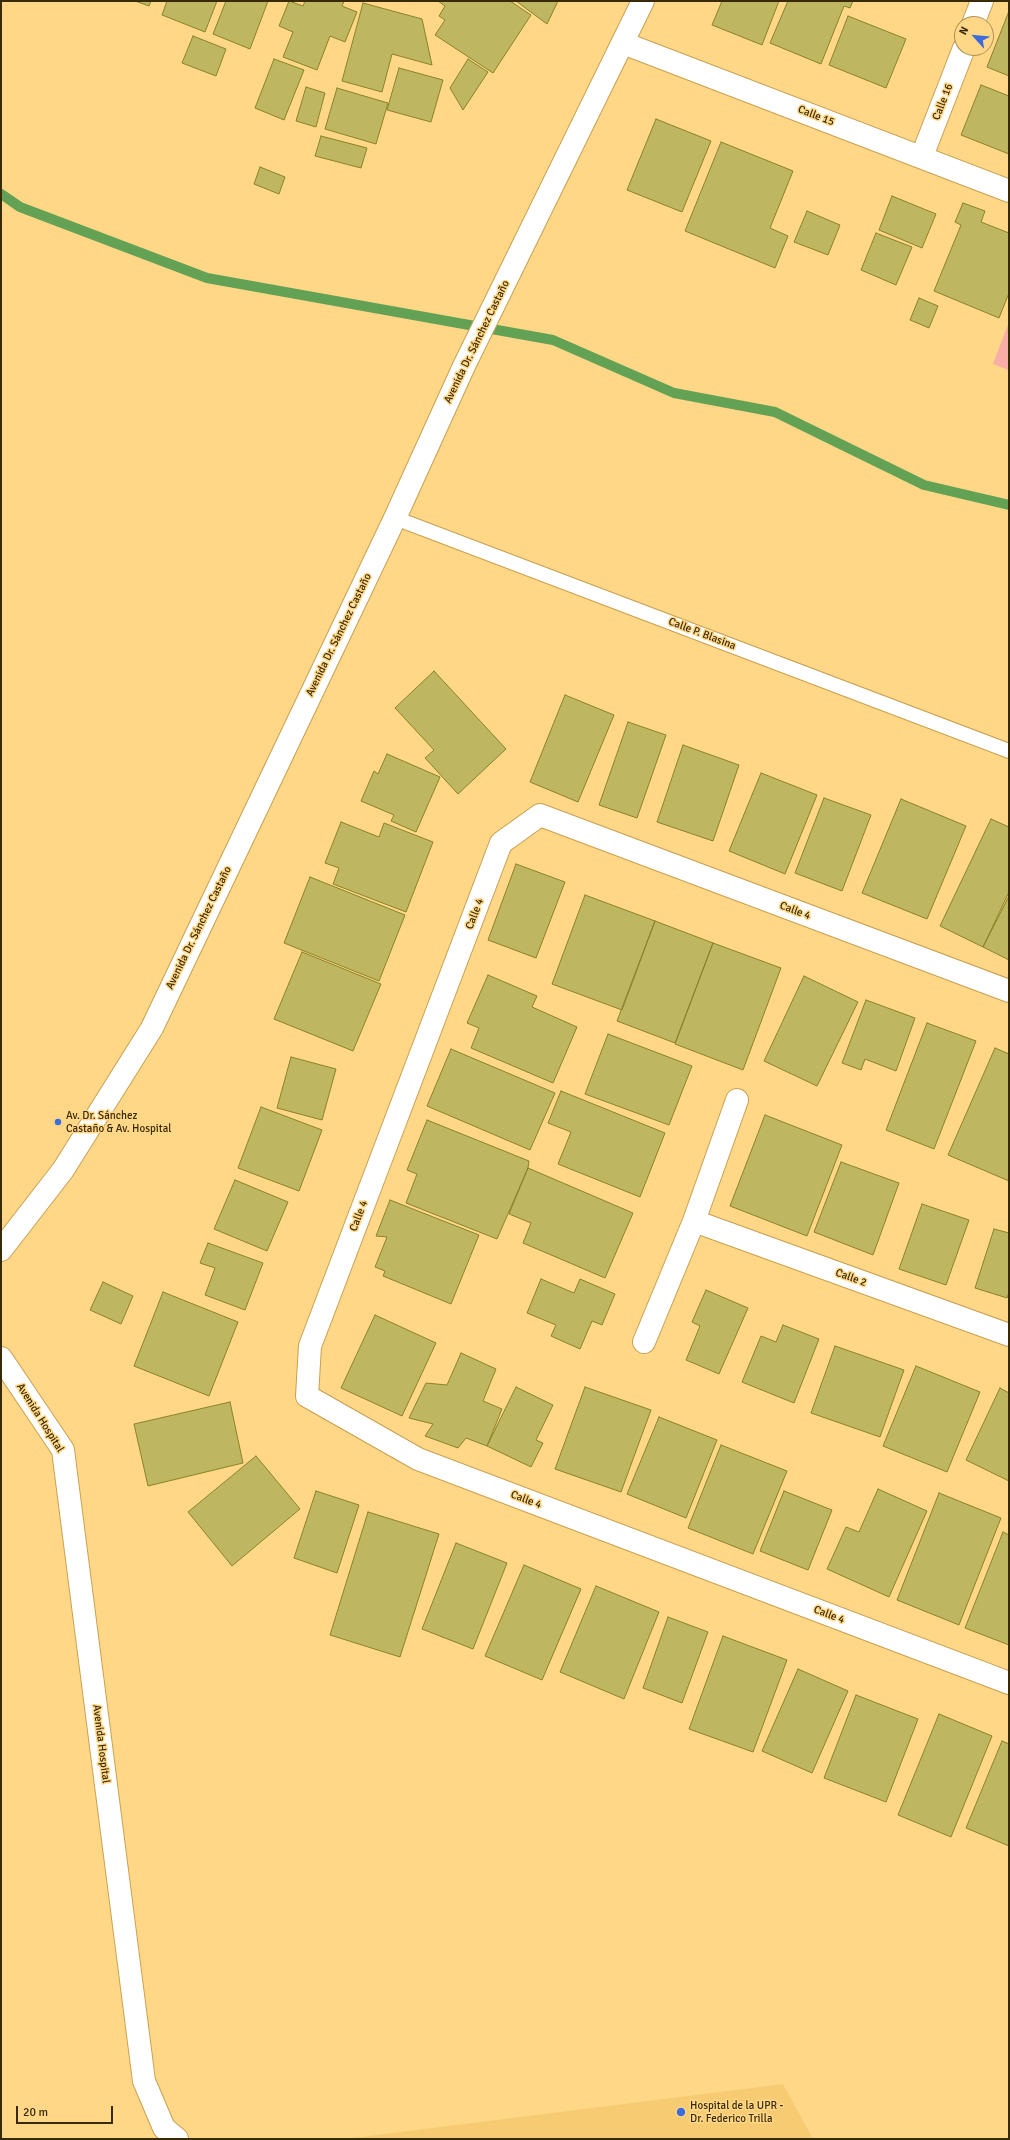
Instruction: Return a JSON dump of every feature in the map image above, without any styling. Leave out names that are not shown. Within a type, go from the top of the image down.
[{"type":"street","name":"Avenida Dr. Sánchez Castaño","points":[[1,1250],[63,1170],[152,1028],[395,518],[464,366],[643,1]]},
{"type":"street","points":[[976,16],[982,1]]},
{"type":"street","name":"Calle 15","points":[[623,43],[922,156],[1009,191]]},
{"type":"street","name":"Calle 16","points":[[922,156],[961,56]]},
{"type":"street","name":"Calle 4","points":[[1009,991],[540,815],[502,843],[310,1346],[307,1396],[418,1459],[1009,1683]]},
{"type":"street","points":[[644,1342],[694,1221],[737,1100]]},
{"type":"street","name":"Calle 2","points":[[694,1221],[1009,1335]]},
{"type":"street","name":"Avenida Hospital","points":[[1,1358],[63,1450],[144,2081],[164,2128],[177,2139]]},
{"type":"lane","name":"Calle P. Blasina","points":[[395,518],[1009,751]]},
{"type":"shaded area","points":[[1009,322],[1009,370],[993,364]]},
{"type":"shaded area","name":"Hospital de la UPR - Dr. Federico Trilla","points":[[783,2084],[813,2139],[345,2139]]},
{"type":"building","points":[[135,1],[151,1],[149,6]]},
{"type":"building","points":[[167,1],[217,1],[205,32],[162,15]]},
{"type":"building","points":[[226,1],[268,1],[250,49],[213,34]]},
{"type":"building","points":[[289,1],[303,6],[305,1],[344,1],[342,6],[357,12],[345,42],[330,36],[317,70],[283,57],[293,32],[279,26]]},
{"type":"building","points":[[438,1],[510,1],[531,15],[493,73],[435,35],[445,20],[439,16],[445,6]]},
{"type":"building","points":[[516,1],[558,1],[547,24]]},
{"type":"building","points":[[722,1],[779,1],[762,45],[712,25]]},
{"type":"building","points":[[788,1],[853,1],[850,8],[844,6],[821,64],[770,43]]},
{"type":"building","points":[[363,3],[422,19],[432,65],[392,54],[382,92],[342,81]]},
{"type":"building","points":[[1009,11],[1009,76],[987,67],[991,56],[994,56],[994,49]]},
{"type":"building","points":[[848,16],[906,39],[886,88],[829,65]]},
{"type":"building","points":[[193,36],[226,49],[216,76],[182,63]]},
{"type":"building","points":[[274,59],[304,70],[284,120],[255,108]]},
{"type":"building","points":[[468,59],[488,72],[463,110],[450,88]]},
{"type":"building","points":[[399,68],[443,80],[431,122],[387,110]]},
{"type":"building","points":[[981,85],[1009,96],[1009,154],[961,135]]},
{"type":"building","points":[[306,87],[325,93],[316,127],[296,121]]},
{"type":"building","points":[[337,88],[388,103],[376,144],[325,129]]},
{"type":"building","points":[[656,119],[711,141],[682,212],[627,190]]},
{"type":"building","points":[[321,136],[367,148],[361,168],[315,156]]},
{"type":"building","points":[[721,142],[793,171],[770,228],[788,236],[775,268],[685,231]]},
{"type":"building","points":[[260,167],[285,177],[279,194],[254,184]]},
{"type":"building","points":[[892,196],[936,214],[922,248],[879,230]]},
{"type":"building","points":[[963,203],[985,211],[981,222],[1009,233],[1009,293],[999,318],[934,291],[961,225],[955,222]]},
{"type":"building","points":[[807,211],[840,225],[828,255],[794,242]]},
{"type":"building","points":[[876,233],[912,247],[896,285],[861,270]]},
{"type":"building","points":[[919,298],[938,306],[929,328],[910,320]]},
{"type":"building","points":[[434,671],[506,749],[458,794],[425,758],[434,750],[395,708]]},
{"type":"building","points":[[565,695],[614,715],[578,802],[530,782]]},
{"type":"building","points":[[628,722],[666,735],[637,818],[599,805]]},
{"type":"building","points":[[683,745],[739,765],[713,841],[657,822]]},
{"type":"building","points":[[387,754],[440,777],[416,832],[391,821],[394,815],[361,801],[374,771],[378,774]]},
{"type":"building","points":[[761,773],[817,795],[785,874],[729,851]]},
{"type":"building","points":[[824,798],[871,815],[842,891],[795,873]]},
{"type":"building","points":[[901,799],[966,826],[927,919],[862,893]]},
{"type":"building","points":[[991,819],[1009,827],[1009,892],[983,947],[940,926]]},
{"type":"building","points":[[341,822],[379,837],[384,823],[433,842],[406,912],[333,884],[339,868],[325,863]]},
{"type":"building","points":[[516,864],[565,882],[536,958],[488,940]]},
{"type":"building","points":[[310,877],[405,915],[379,981],[284,943]]},
{"type":"building","points":[[585,895],[655,921],[622,1010],[552,984]]},
{"type":"building","points":[[1009,896],[1009,960],[983,947]]},
{"type":"building","points":[[655,921],[713,943],[675,1043],[617,1021]]},
{"type":"building","points":[[713,943],[781,968],[743,1070],[675,1044]]},
{"type":"building","points":[[302,952],[381,984],[353,1051],[274,1019]]},
{"type":"building","points":[[488,975],[537,996],[532,1007],[577,1027],[553,1083],[471,1048],[479,1028],[467,1023]]},
{"type":"building","points":[[804,976],[858,1002],[817,1086],[764,1061]]},
{"type":"building","points":[[866,1000],[915,1018],[896,1071],[865,1059],[861,1070],[842,1063]]},
{"type":"building","points":[[927,1023],[976,1041],[934,1149],[886,1130]]},
{"type":"building","points":[[608,1034],[692,1066],[669,1125],[585,1094]]},
{"type":"building","points":[[995,1048],[1009,1054],[1009,1181],[948,1155]]},
{"type":"building","points":[[451,1049],[555,1093],[530,1150],[427,1106]]},
{"type":"building","points":[[291,1057],[336,1069],[322,1120],[277,1108]]},
{"type":"building","points":[[561,1091],[665,1133],[640,1197],[558,1164],[571,1132],[548,1123]]},
{"type":"building","points":[[261,1107],[322,1130],[299,1191],[238,1168]]},
{"type":"building","points":[[765,1115],[842,1145],[807,1236],[730,1206]]},
{"type":"building","points":[[427,1120],[529,1161],[528,1168],[497,1239],[406,1203],[417,1174],[407,1170]]},
{"type":"building","points":[[841,1162],[899,1183],[873,1255],[814,1232]]},
{"type":"building","points":[[528,1168],[633,1213],[605,1278],[523,1243],[531,1223],[509,1214]]},
{"type":"building","points":[[235,1180],[288,1202],[267,1251],[214,1229]]},
{"type":"building","points":[[390,1200],[479,1235],[451,1304],[383,1276],[385,1271],[375,1267],[387,1237],[376,1236]]},
{"type":"building","points":[[922,1204],[969,1220],[946,1285],[899,1269]]},
{"type":"building","points":[[994,1229],[1009,1233],[1009,1292],[1007,1298],[975,1288]]},
{"type":"building","points":[[208,1243],[263,1263],[245,1310],[205,1295],[215,1268],[200,1263]]},
{"type":"building","points":[[541,1279],[574,1293],[580,1279],[615,1294],[602,1325],[592,1321],[580,1349],[551,1336],[556,1325],[527,1313]]},
{"type":"building","points":[[103,1282],[133,1296],[121,1324],[90,1310]]},
{"type":"building","points":[[706,1290],[748,1308],[719,1374],[686,1360],[700,1326],[692,1322]]},
{"type":"building","points":[[163,1292],[238,1322],[209,1396],[134,1366]]},
{"type":"building","points":[[375,1315],[436,1343],[402,1416],[341,1388]]},
{"type":"building","points":[[783,1325],[819,1339],[794,1403],[742,1382],[761,1336],[776,1342]]},
{"type":"building","points":[[835,1346],[904,1370],[880,1437],[811,1413]]},
{"type":"building","points":[[461,1353],[496,1369],[483,1401],[502,1409],[487,1446],[466,1438],[458,1448],[425,1436],[433,1424],[409,1418],[426,1383],[447,1385]]},
{"type":"building","points":[[916,1366],[980,1392],[947,1472],[883,1446]]},
{"type":"building","points":[[516,1387],[553,1405],[536,1440],[543,1443],[531,1467],[487,1446]]},
{"type":"building","points":[[585,1387],[651,1410],[621,1492],[555,1469]]},
{"type":"building","points":[[1000,1388],[1009,1393],[1009,1481],[966,1460]]},
{"type":"building","points":[[230,1402],[243,1463],[148,1486],[134,1424]]},
{"type":"building","points":[[659,1417],[717,1440],[686,1518],[627,1494]]},
{"type":"building","points":[[721,1445],[787,1471],[753,1554],[688,1528]]},
{"type":"building","points":[[256,1456],[300,1509],[232,1566],[188,1512]]},
{"type":"building","points":[[878,1489],[927,1511],[889,1597],[827,1569],[846,1527],[859,1532]]},
{"type":"building","points":[[316,1491],[359,1505],[337,1573],[294,1558]]},
{"type":"building","points":[[784,1491],[832,1510],[808,1570],[760,1551]]},
{"type":"building","points":[[939,1493],[1001,1518],[959,1625],[897,1600]]},
{"type":"building","points":[[368,1512],[439,1534],[400,1657],[330,1635]]},
{"type":"building","points":[[1003,1532],[1009,1535],[1009,1645],[965,1628]]},
{"type":"building","points":[[456,1543],[507,1563],[473,1649],[422,1629]]},
{"type":"building","points":[[524,1565],[581,1589],[542,1680],[485,1656]]},
{"type":"building","points":[[596,1586],[659,1612],[624,1699],[560,1672]]},
{"type":"building","points":[[668,1617],[708,1632],[682,1703],[643,1688]]},
{"type":"building","points":[[723,1636],[787,1660],[753,1752],[689,1729]]},
{"type":"building","points":[[798,1669],[848,1691],[812,1773],[762,1751]]},
{"type":"building","points":[[856,1695],[918,1719],[886,1802],[824,1778]]},
{"type":"building","points":[[939,1714],[992,1736],[951,1837],[898,1815]]},
{"type":"building","points":[[1002,1741],[1009,1744],[1009,1846],[966,1828]]},
{"type":"waterway","points":[[1,194],[20,207],[207,278],[553,340],[674,393],[775,412],[924,485],[1009,505]]},
{"type":"place","name":"Av. Dr. Sánchez Castaño & Av. Hospital","points":[[58,1122]]},
{"type":"place","name":"Hospital de la UPR - Dr. Federico Trilla","points":[[681,2112]]}]
